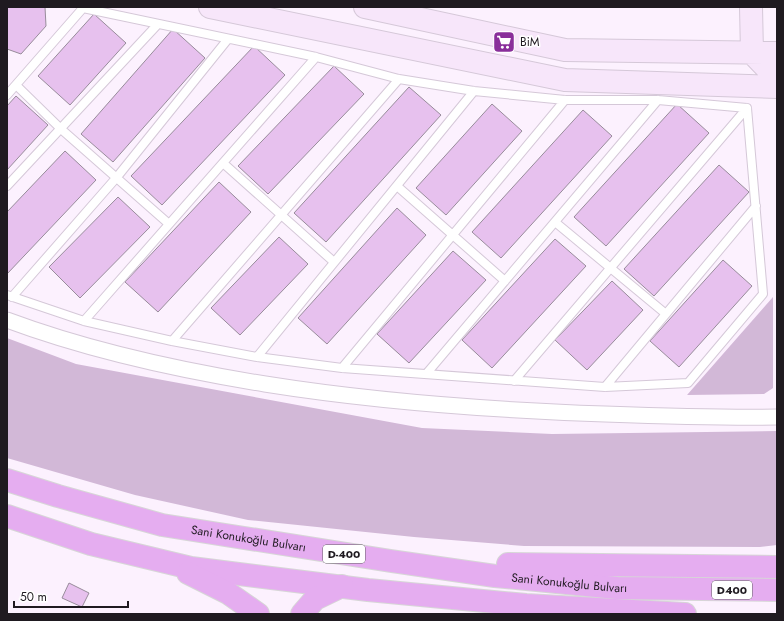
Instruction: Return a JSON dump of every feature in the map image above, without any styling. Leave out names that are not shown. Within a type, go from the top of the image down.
[{"type":"highway","name":"Sani Konukoğlu Bulvarı","points":[[7,480],[162,525],[495,576],[617,588],[687,590]]},
{"type":"highway","name":"Sani Konukoğlu Bulvarı","points":[[7,516],[91,544],[190,568],[368,590],[526,605],[685,614]]},
{"type":"highway","points":[[391,561],[591,566],[777,567]]},
{"type":"highway","points":[[166,562],[228,593],[258,614]]},
{"type":"highway","points":[[302,614],[315,599],[342,586]]},
{"type":"highway","points":[[368,590],[497,614]]},
{"type":"highway","name":"D400","points":[[687,590],[777,590]]},
{"type":"street","points":[[210,7],[565,80],[777,87]]},
{"type":"street","points":[[365,7],[565,50],[777,53]]},
{"type":"street","points":[[751,7],[752,53],[777,79]]},
{"type":"street","points":[[7,320],[127,358],[232,379],[338,396],[496,410],[714,418],[777,417]]},
{"type":"lane","points":[[7,95],[83,8],[316,57],[399,79],[474,92],[565,100],[658,100],[747,108]]},
{"type":"lane","points":[[7,186],[61,130],[158,24]]},
{"type":"lane","points":[[228,39],[117,177],[9,296],[84,321],[172,341],[257,357],[342,368],[427,373],[605,388],[688,383],[763,294],[747,108]]},
{"type":"lane","points":[[84,321],[316,57]]},
{"type":"lane","points":[[172,341],[399,79]]},
{"type":"lane","points":[[16,85],[61,130],[117,177],[169,224]]},
{"type":"lane","points":[[257,357],[474,92]]},
{"type":"lane","points":[[342,368],[565,100]]},
{"type":"lane","points":[[427,373],[658,100]]},
{"type":"lane","points":[[514,381],[747,108]]},
{"type":"lane","points":[[223,163],[334,262]]},
{"type":"lane","points":[[397,186],[505,281]]},
{"type":"lane","points":[[605,388],[756,206]]},
{"type":"lane","points":[[555,222],[666,314]]},
{"type":"shaded area","points":[[773,297],[773,388],[764,394],[687,395]]},
{"type":"shaded area","points":[[7,338],[76,364],[422,428],[552,434],[777,431],[777,545],[760,547],[524,546],[414,537],[248,520],[135,495],[7,458]]},
{"type":"building","points":[[7,7],[45,7],[46,26],[21,54],[7,49]]},
{"type":"building","points":[[94,14],[126,43],[70,105],[38,76]]},
{"type":"building","points":[[173,29],[205,58],[113,162],[81,134]]},
{"type":"building","points":[[254,46],[285,75],[162,205],[131,176]]},
{"type":"building","points":[[334,66],[364,94],[268,194],[238,166]]},
{"type":"building","points":[[409,87],[441,115],[326,242],[294,213]]},
{"type":"building","points":[[16,96],[48,125],[7,170],[7,106]]},
{"type":"building","points":[[492,104],[522,131],[446,215],[416,188]]},
{"type":"building","points":[[677,104],[709,133],[606,246],[574,217]]},
{"type":"building","points":[[583,110],[612,136],[501,258],[472,232]]},
{"type":"building","points":[[65,151],[96,180],[7,274],[7,212]]},
{"type":"building","points":[[719,165],[749,192],[654,296],[624,269]]},
{"type":"building","points":[[219,182],[251,212],[158,312],[125,282]]},
{"type":"building","points":[[118,197],[150,227],[80,298],[49,267]]},
{"type":"building","points":[[397,208],[426,235],[327,344],[298,318]]},
{"type":"building","points":[[279,237],[308,264],[240,335],[211,308]]},
{"type":"building","points":[[555,239],[586,266],[492,368],[462,340]]},
{"type":"building","points":[[453,251],[486,280],[409,363],[377,334]]},
{"type":"building","points":[[723,260],[752,286],[679,367],[650,341]]},
{"type":"building","points":[[612,281],[643,310],[587,370],[555,340]]},
{"type":"building","points":[[69,583],[89,593],[82,607],[62,598]]},
{"type":"place","name":"BiM","points":[[504,42]]}]
